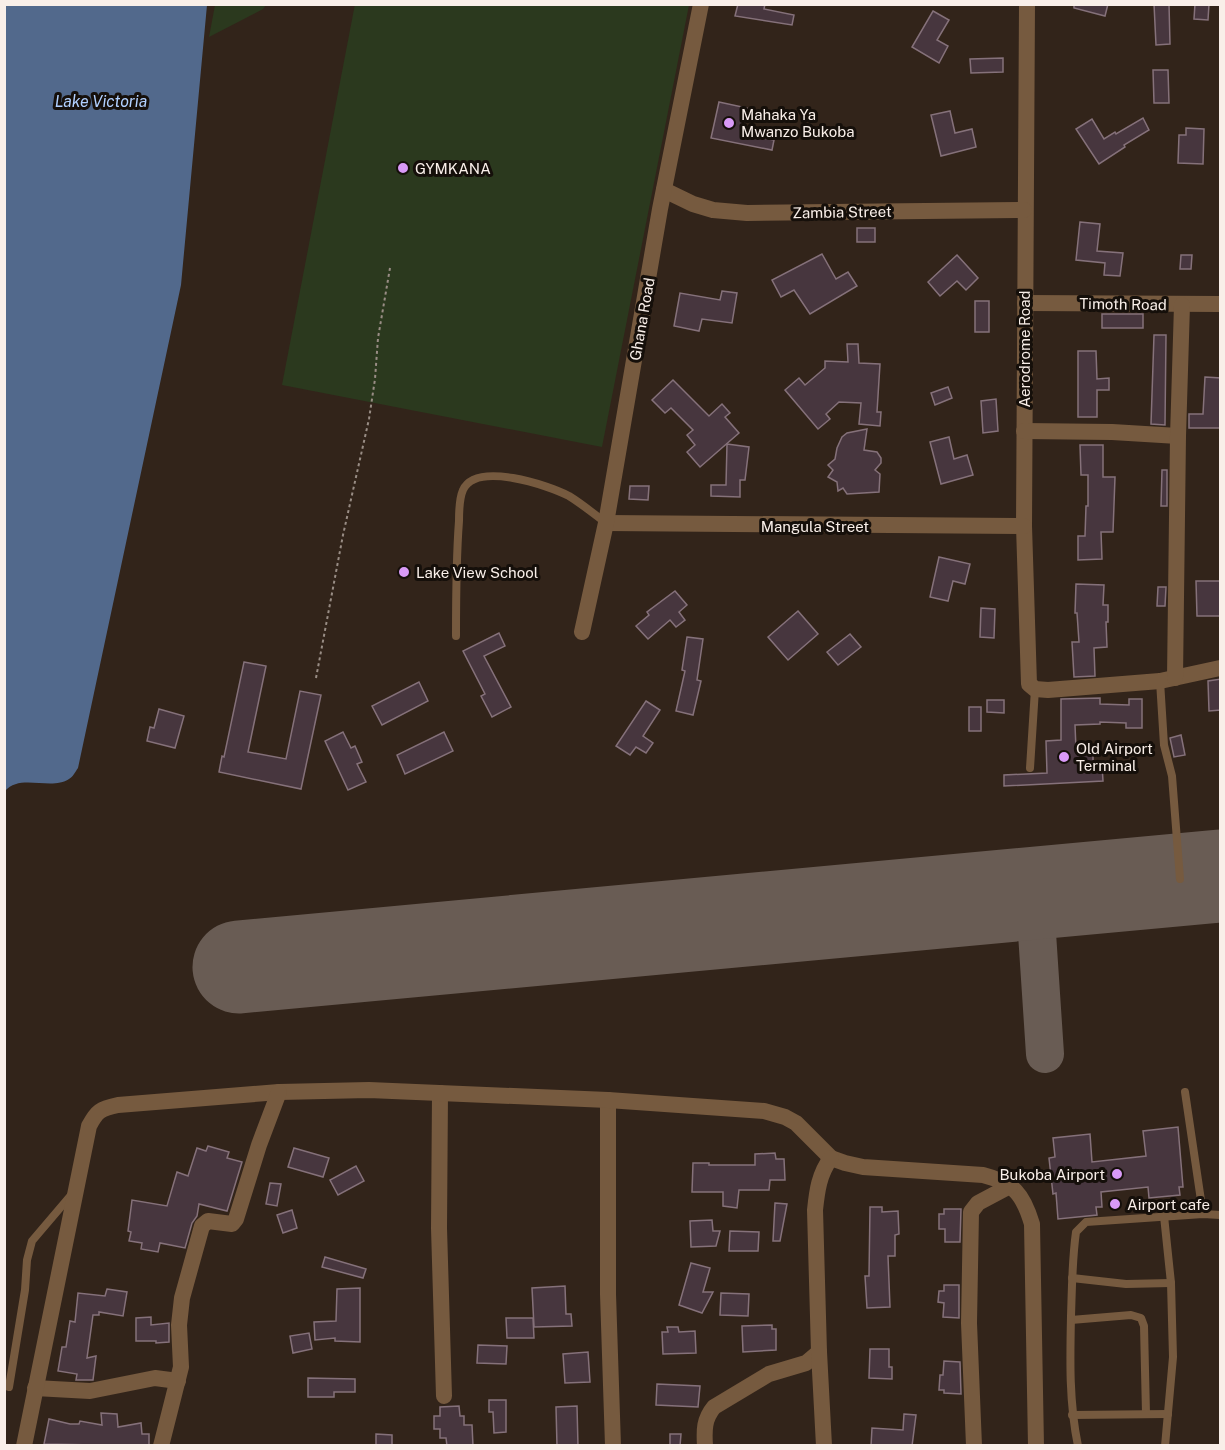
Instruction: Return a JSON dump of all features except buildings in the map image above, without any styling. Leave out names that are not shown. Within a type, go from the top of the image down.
[{"type":"street","name":"Ghana Road","points":[[582,632],[606,523],[664,190],[701,4]]},
{"type":"street","name":"Aerodrome Road","points":[[1027,4],[1024,210],[1024,526],[1029,684],[1035,689]]},
{"type":"street","name":"Zambia Street","points":[[664,190],[703,207],[747,213],[1024,210]]},
{"type":"street","name":"Timoth Road","points":[[1025,303],[1221,304]]},
{"type":"street","points":[[1168,680],[1182,305]]},
{"type":"street","points":[[1024,432],[1112,432],[1178,436]]},
{"type":"street","name":"Mangula Street","points":[[606,523],[1024,526]]},
{"type":"street","points":[[1035,689],[1168,680],[1221,668]]},
{"type":"street","points":[[24,1446],[89,1126],[96,1113],[106,1107],[118,1105],[279,1092],[369,1090],[608,1100],[764,1111],[796,1123],[831,1158],[845,1164],[983,1175],[997,1179],[1020,1195],[1026,1204],[1032,1224],[1036,1446]]},
{"type":"street","points":[[161,1446],[181,1367],[179,1325],[182,1298],[202,1226],[208,1221],[232,1224],[236,1219],[259,1144],[279,1092]]},
{"type":"street","points":[[440,1093],[439,1228],[444,1396]]},
{"type":"street","points":[[608,1100],[608,1294],[613,1446]]},
{"type":"street","points":[[824,1446],[815,1210],[817,1190],[823,1169],[831,1158]]},
{"type":"street","points":[[974,1446],[969,1323],[971,1212],[978,1203],[1010,1186]]},
{"type":"street","points":[[705,1446],[705,1423],[707,1415],[714,1407],[769,1374],[806,1363],[819,1353]]},
{"type":"street","points":[[35,1388],[90,1391],[155,1378],[178,1381]]},
{"type":"lane","points":[[456,636],[460,501],[463,489],[470,481],[478,476],[492,475],[530,482],[568,495],[606,523]]},
{"type":"lane","points":[[1168,680],[1164,745],[1172,776],[1180,879]]},
{"type":"lane","points":[[1030,768],[1035,689]]},
{"type":"lane","points":[[1185,1092],[1203,1214]]},
{"type":"lane","points":[[9,1387],[25,1290],[27,1260],[32,1241],[75,1192]]},
{"type":"lane","points":[[1078,1446],[1072,1415],[1071,1320],[1075,1239],[1079,1227],[1086,1222],[1164,1216],[1221,1215]]},
{"type":"lane","points":[[1164,1216],[1171,1283],[1173,1357],[1166,1446]]},
{"type":"lane","points":[[1072,1278],[1126,1284],[1171,1283]]},
{"type":"lane","points":[[1071,1320],[1131,1316],[1141,1318],[1146,1414]]},
{"type":"lane","points":[[1072,1415],[1168,1414]]},
{"type":"path","points":[[316,678],[343,535],[369,419],[378,338],[390,268]]},
{"type":"green space","points":[[215,4],[266,5],[263,9],[209,37]]},
{"type":"green space","points":[[355,4],[689,5],[602,447],[282,385]]},
{"type":"water","name":"Lake Victoria","points":[[5,4],[207,5],[181,285],[78,768],[73,776],[62,782],[19,783],[5,791]]},
{"type":"taxiway","points":[[1036,918],[1045,1054]]},
{"type":"runway","points":[[239,967],[1220,876]]},
{"type":"place","name":"Mahaka Ya Mwanzo Bukoba","points":[[729,123]]},
{"type":"place","name":"GYMKANA","points":[[403,168]]},
{"type":"place","name":"Lake View School","points":[[404,572]]},
{"type":"place","name":"Old Airport Terminal","points":[[1064,757]]},
{"type":"place","name":"Bukoba Airport","points":[[1117,1174]]},
{"type":"place","name":"Airport cafe","points":[[1115,1204]]}]
